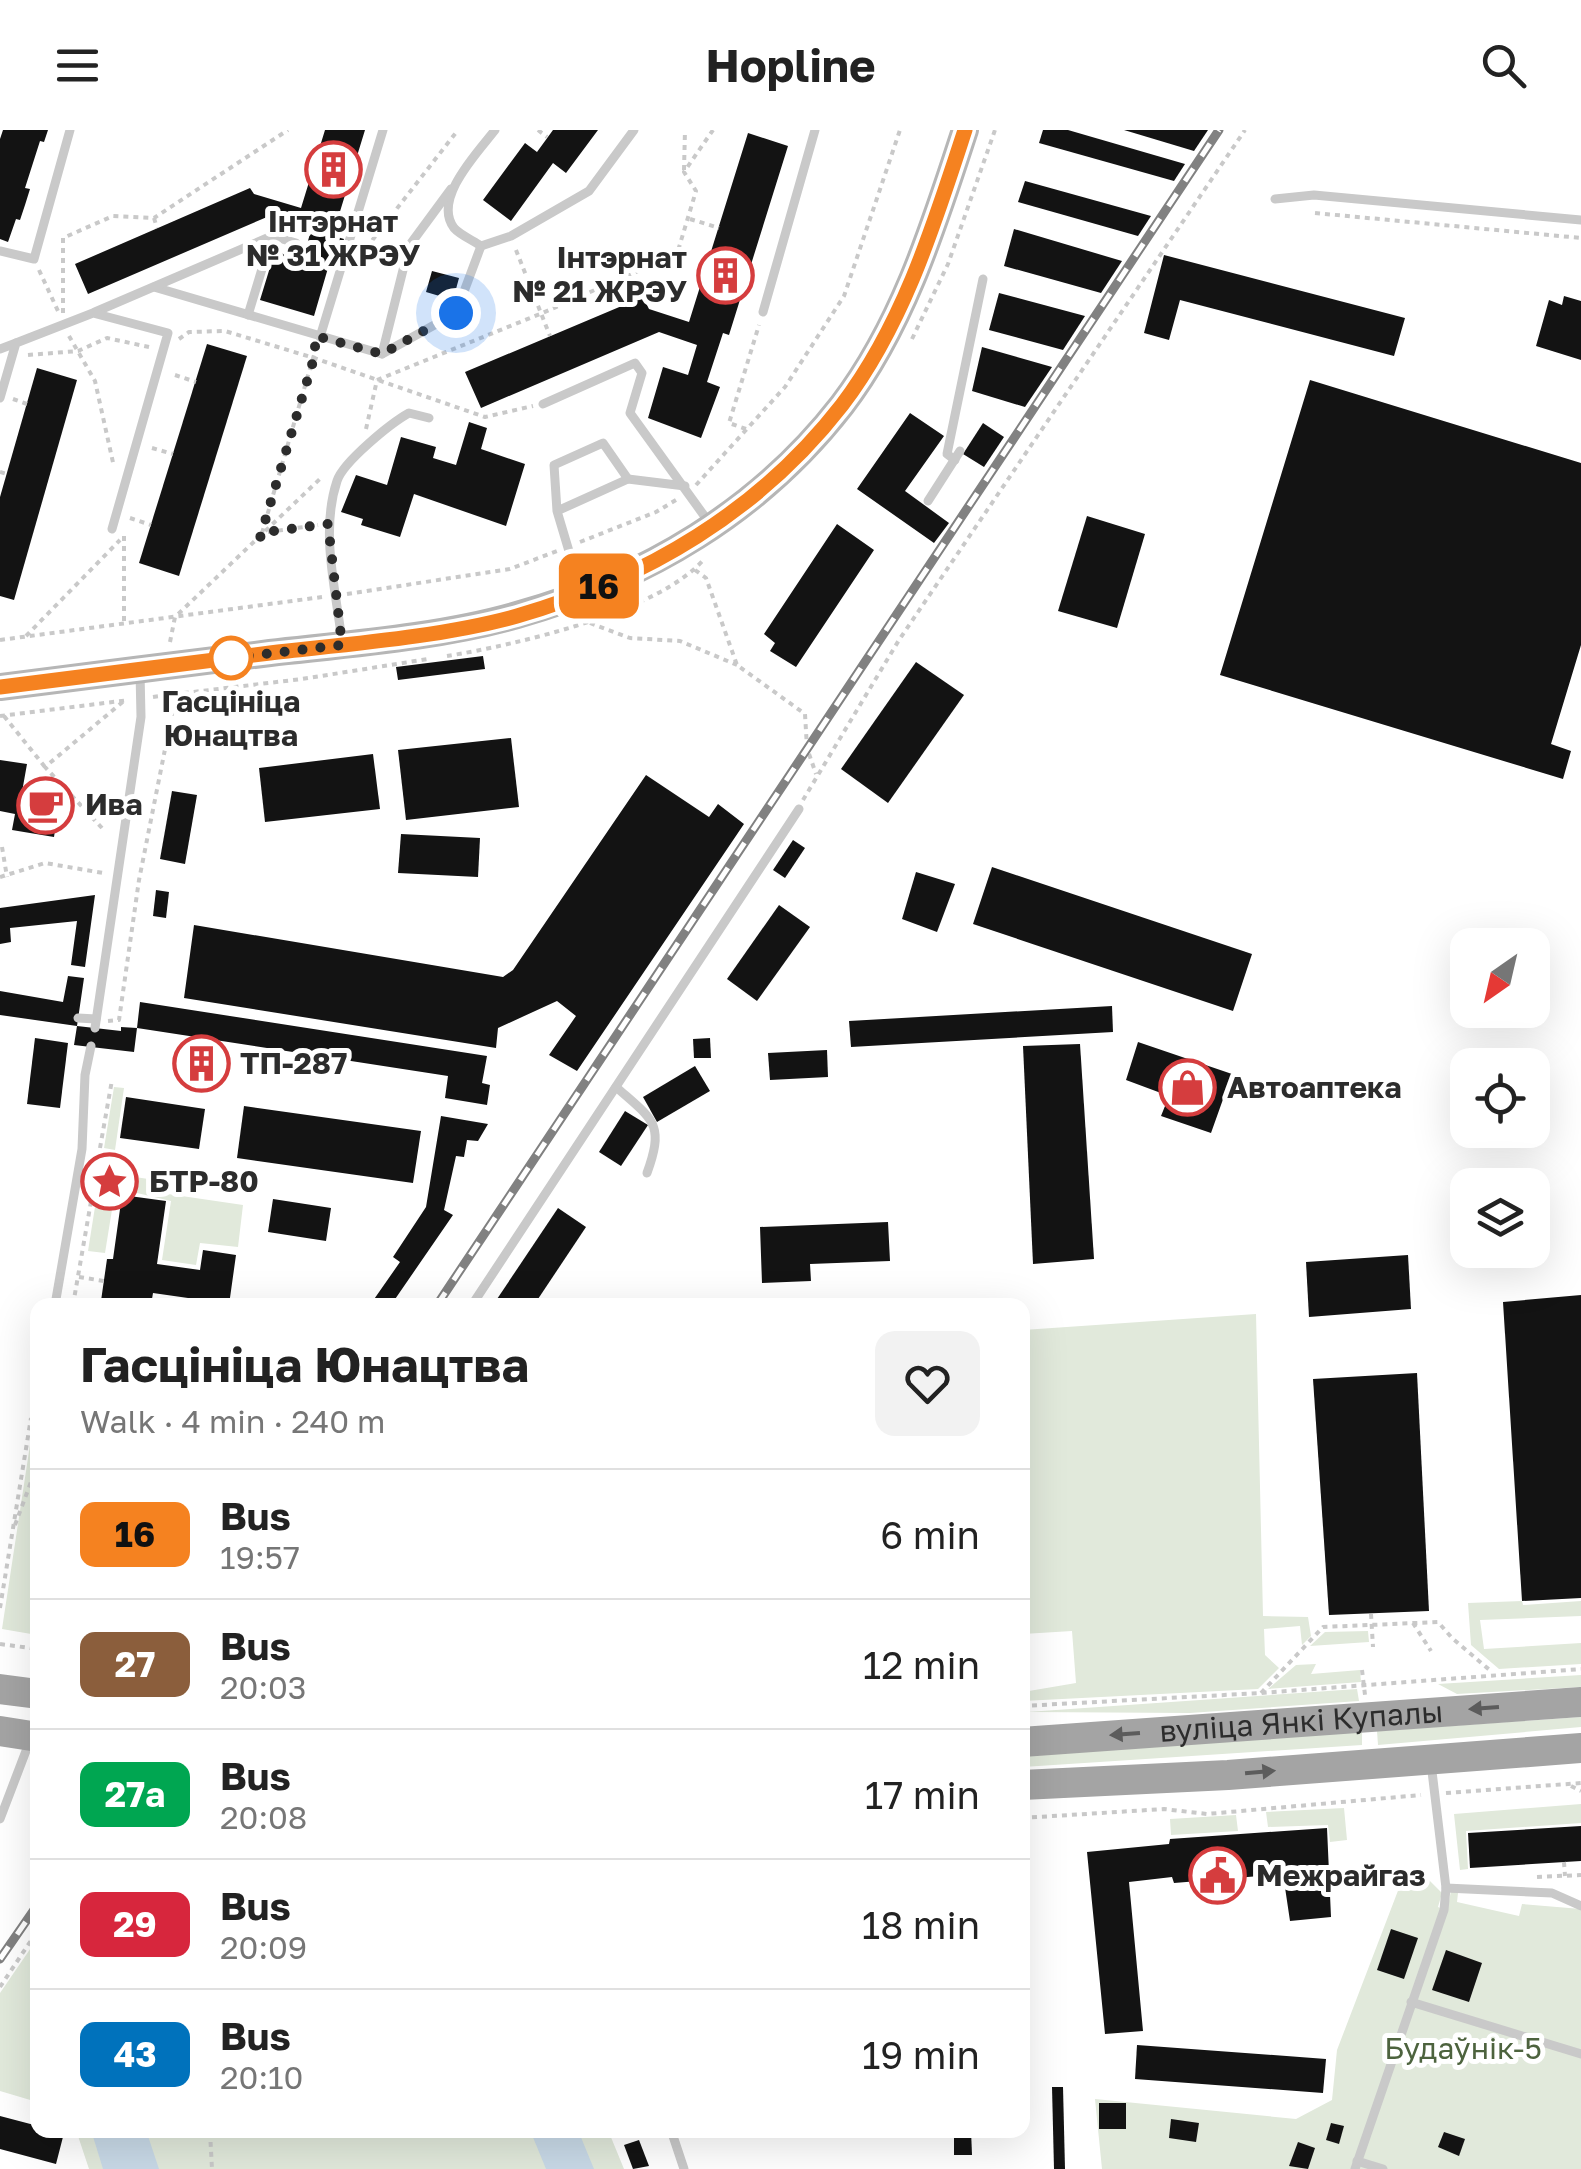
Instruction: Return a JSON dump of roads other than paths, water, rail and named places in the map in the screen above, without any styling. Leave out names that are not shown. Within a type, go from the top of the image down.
[{"type":"main road","points":[[0,687],[342,645],[516,616],[618,579],[712,528],[771,484],[842,404],[898,314],[940,210],[965,130]]},
{"type":"main road","points":[[0,1688],[30,1693]]},
{"type":"main road","name":"вуліца Янкі Купалы","points":[[1030,1741],[1581,1702]]},
{"type":"main road","points":[[0,1731],[30,1735]]},
{"type":"main road","name":"вуліца Янкі Купалы","points":[[1030,1785],[1240,1774],[1581,1748]]},
{"type":"lane","points":[[0,251],[34,259],[70,130]]},
{"type":"lane","points":[[318,336],[383,130]]},
{"type":"lane","points":[[382,354],[409,246],[495,130]]},
{"type":"lane","points":[[481,246],[511,236],[590,191],[634,130]]},
{"type":"lane","points":[[763,312],[815,130]]},
{"type":"lane","points":[[452,187],[448,208],[454,228],[481,246]]},
{"type":"lane","points":[[1276,199],[1314,195],[1581,220]]},
{"type":"lane","points":[[248,316],[272,236]]},
{"type":"lane","points":[[0,349],[272,236],[296,243]]},
{"type":"lane","points":[[154,287],[382,354],[456,313],[481,246]]},
{"type":"lane","points":[[928,500],[957,456],[947,454],[984,279]]},
{"type":"lane","points":[[93,313],[168,333],[112,529]]},
{"type":"lane","points":[[4,398],[16,343]]},
{"type":"lane","points":[[543,404],[636,364],[642,373],[630,414],[712,528]]},
{"type":"lane","points":[[342,645],[328,524],[338,477],[389,425],[409,413],[429,418]]},
{"type":"lane","points":[[582,592],[557,511],[554,465],[603,443],[628,479]]},
{"type":"lane","points":[[557,511],[628,479],[687,489]]},
{"type":"lane","points":[[78,1018],[95,1023],[142,698],[140,669]]},
{"type":"lane","points":[[477,1298],[799,809]]},
{"type":"lane","points":[[56,1298],[82,1149],[91,1046]]},
{"type":"lane","points":[[616,1087],[645,1113],[656,1129],[657,1142],[647,1173]]},
{"type":"lane","points":[[0,1819],[30,1747]]},
{"type":"lane","points":[[1382,2169],[1356,2165],[1444,1910],[1446,1888],[1430,1759]]},
{"type":"lane","points":[[1446,1888],[1552,1892],[1581,1906]]},
{"type":"lane","points":[[1411,2002],[1581,2054]]},
{"type":"lane","points":[[674,2138],[684,2169]]},
{"type":"water","points":[[93,2138],[149,2138],[159,2169],[103,2169]]},
{"type":"water","points":[[533,2138],[581,2138],[594,2169],[546,2169]]},
{"type":"railway","points":[[442,1298],[1219,130]]},
{"type":"railway","points":[[0,1959],[30,1916]]},
{"type":"place","name":"Інтэрнат № 31 ЖРЭУ","points":[[333,169]]},
{"type":"place","name":"Інтэрнат № 21 ЖРЭУ","points":[[726,275]]},
{"type":"place","name":"Гасцініца Юнацтва","points":[[231,658]]},
{"type":"place","name":"Ива","points":[[46,805]]},
{"type":"place","name":"ТП-287","points":[[201,1064]]},
{"type":"place","name":"Автоаптека","points":[[1188,1088]]},
{"type":"place","name":"БТР-80","points":[[110,1182]]},
{"type":"place","name":"Межрайгаз","points":[[1217,1876]]},
{"type":"park label","name":"Будаўнік-5","points":[[1463,2049]]}]
